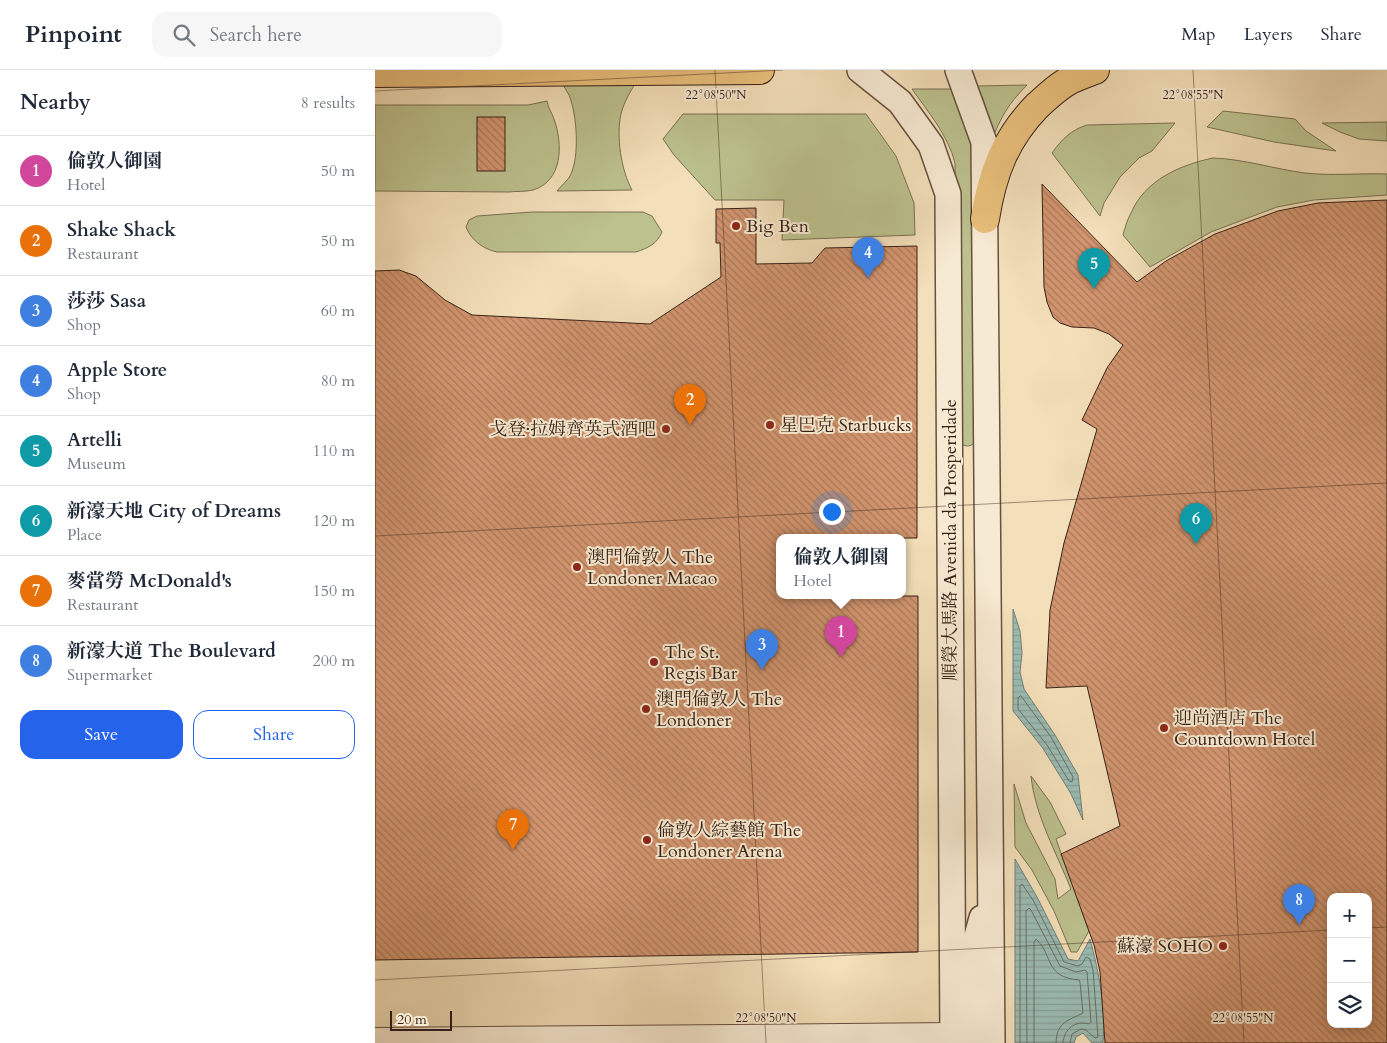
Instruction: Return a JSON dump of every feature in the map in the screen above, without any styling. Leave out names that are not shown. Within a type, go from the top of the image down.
[{"type":"main road","points":[[375,73],[760,70]]},
{"type":"main road","points":[[985,219],[989,191],[998,164],[1010,139],[1021,124],[1047,97],[1069,80],[1095,70]]},
{"type":"street","name":"順榮大馬路 Avenida da Prosperidade","points":[[860,70],[900,102],[931,144],[948,194],[949,462],[960,1040]]},
{"type":"street","name":"順榮大馬路 Avenida da Prosperidade","points":[[958,70],[984,142],[989,891],[992,1043]]},
{"type":"street","points":[[949,462],[987,462]]},
{"type":"street","points":[[375,1038],[960,1040],[971,958],[989,891]]},
{"type":"green space","points":[[559,78],[638,79],[622,109],[619,132],[622,163],[632,190],[557,191],[570,176],[576,147],[572,103]]},
{"type":"green space","points":[[1027,85],[1006,111],[991,142],[985,106],[976,86]]},
{"type":"green space","points":[[912,89],[950,89],[956,95],[975,148],[977,439],[972,445],[968,446],[961,444],[959,438],[955,163],[943,133]]},
{"type":"green space","points":[[547,101],[557,129],[559,150],[555,170],[550,179],[543,185],[530,191],[509,192],[375,191],[375,105],[528,105]]},
{"type":"green space","points":[[1223,111],[1295,119],[1306,131],[1336,151],[1274,142],[1207,127]]},
{"type":"green space","points":[[683,114],[866,114],[896,156],[914,203],[915,235],[782,240],[784,200],[715,200],[674,155],[663,139]]},
{"type":"green space","points":[[1387,122],[1387,141],[1359,139],[1322,123]]},
{"type":"green space","points":[[1175,123],[1152,151],[1139,158],[1120,177],[1104,203],[1100,216],[1052,153],[1067,136],[1087,125]]},
{"type":"green space","points":[[1213,158],[1236,160],[1305,173],[1387,174],[1387,195],[1314,200],[1277,207],[1211,232],[1150,267],[1123,235],[1128,218],[1137,201],[1145,191],[1165,176],[1188,165]]},
{"type":"green space","points":[[532,212],[643,212],[652,216],[662,232],[658,240],[652,245],[636,252],[497,252],[487,249],[478,243],[466,227],[469,220],[477,216]]},
{"type":"green space","points":[[1031,776],[1050,802],[1066,834],[1056,839],[1089,931],[1077,952],[1071,952],[1054,911],[1032,870],[1015,847],[1014,784],[1026,823],[1055,879],[1058,899],[1071,889],[1041,819]]},
{"type":"water","points":[[1013,609],[1020,631],[1022,653],[1020,672],[1024,689],[1055,735],[1078,775],[1083,820],[1070,792],[1042,747],[1013,711]]},
{"type":"water","points":[[1015,859],[1037,897],[1068,959],[1078,961],[1090,939],[1101,990],[1103,1043],[1092,1043],[1083,1033],[1076,1037],[1074,1043],[1015,1043]]},
{"type":"building","points":[[477,117],[505,117],[505,171],[477,171]]},
{"type":"building","points":[[1042,184],[1137,282],[1166,261],[1215,234],[1278,211],[1318,203],[1387,200],[1387,1043],[1105,1043],[1100,972],[1094,945],[1061,854],[1120,826],[1087,686],[1046,688],[1050,610],[1064,543],[1097,429],[1082,420],[1107,368],[1123,345],[1109,334],[1094,328],[1072,327],[1060,323],[1053,317],[1044,287]]},
{"type":"building","name":"澳門倫敦人 The Londoner Macao","points":[[756,208],[756,264],[812,263],[825,248],[917,246],[917,538],[906,538],[906,534],[776,534],[776,599],[906,599],[906,596],[918,596],[918,952],[375,960],[375,271],[399,270],[416,276],[445,300],[472,315],[650,324],[721,277],[720,243],[716,243],[716,209]]},
{"type":"place","name":"Big Ben","points":[[736,226]]},
{"type":"place","name":"Apple Store","points":[[868,278]]},
{"type":"place","name":"Artelli","points":[[1094,289]]},
{"type":"place","name":"Shake Shack","points":[[690,425]]},
{"type":"place","name":"星巴克 Starbucks","points":[[770,425]]},
{"type":"place","name":"戈登·拉姆齊英式酒吧","points":[[666,429]]},
{"type":"place","name":"新濠天地 City of Dreams","points":[[1196,544]]},
{"type":"place","name":"澳門倫敦人 The Londoner Macao","points":[[577,567]]},
{"type":"place","name":"倫敦人御園","points":[[841,657]]},
{"type":"place","name":"The St. Regis Bar","points":[[654,662]]},
{"type":"place","name":"莎莎 Sasa","points":[[762,670]]},
{"type":"place","name":"澳門倫敦人 The Londoner","points":[[646,709]]},
{"type":"place","name":"迎尚酒店 The Countdown Hotel","points":[[1164,728]]},
{"type":"place","name":"倫敦人綜藝館 The Londoner Arena","points":[[647,840]]},
{"type":"place","name":"麥當勞 McDonald's","points":[[513,850]]},
{"type":"place","name":"新濠大道 The Boulevard","points":[[1299,925]]},
{"type":"place","name":"蘇濠 SOHO","points":[[1223,946]]}]
